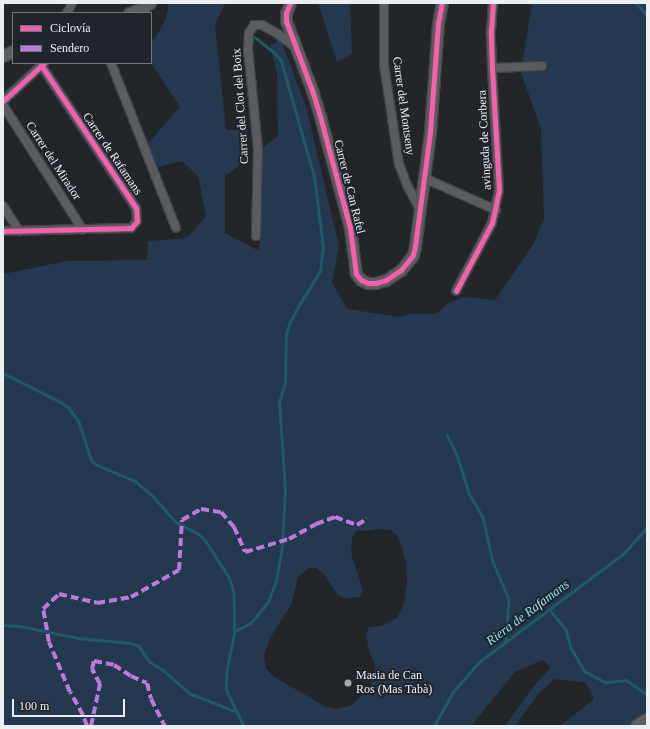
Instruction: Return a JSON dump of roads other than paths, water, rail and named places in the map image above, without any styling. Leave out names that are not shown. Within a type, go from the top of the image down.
[{"type":"main road","points":[[637,726],[647,720]]},
{"type":"street","points":[[68,12],[72,3]]},
{"type":"street","points":[[132,12],[143,8],[150,3]]},
{"type":"street","name":"Carrer de Can Rafel","points":[[290,3],[286,14],[286,21],[321,120],[350,228],[355,270],[361,280],[368,283],[376,283],[386,280],[408,263],[413,255],[424,178],[432,107],[437,29],[442,3]]},
{"type":"street","name":"Carrer del Montseny","points":[[384,3],[384,65],[399,164],[407,185],[419,208]]},
{"type":"street","name":"avinguda de Corbera","points":[[456,291],[492,223],[496,210],[499,190],[492,68],[491,31],[493,3]]},
{"type":"street","name":"Carrer del Clot del Boix","points":[[256,236],[258,149],[248,49],[249,33],[254,25],[262,25],[278,34],[296,48]]},
{"type":"street","points":[[3,56],[12,52]]},
{"type":"street","points":[[3,101],[42,64]]},
{"type":"street","name":"Carrer de Rafamans","points":[[3,231],[131,228],[137,221],[136,208],[42,64]]},
{"type":"street","name":"Carrer de Rafamans","points":[[111,64],[176,228]]},
{"type":"street","points":[[492,68],[542,66]]},
{"type":"street","name":"Carrer del Mirador","points":[[3,105],[83,230]]},
{"type":"street","points":[[424,178],[496,210]]},
{"type":"street","points":[[3,206],[19,231]]},
{"type":"waterway","name":"Riera de Rafamans","points":[[636,3],[647,15]]},
{"type":"waterway","points":[[235,631],[251,623],[268,602],[276,581],[282,546],[285,490],[279,402],[285,382],[286,334],[290,322],[298,307],[320,271],[323,248],[314,177],[281,61],[273,52],[255,38]]},
{"type":"waterway","points":[[3,373],[61,402],[69,408],[79,422],[91,459],[95,464],[135,481],[154,497],[176,522],[199,534],[205,540],[229,577],[234,592],[235,631],[227,671],[226,689],[244,726]]},
{"type":"waterway","points":[[447,435],[457,455],[469,493],[483,517],[493,562],[509,599],[506,641]]},
{"type":"waterway","name":"Riera de Rafamans","points":[[434,726],[452,693],[479,662],[623,554],[647,527]]},
{"type":"waterway","points":[[549,609],[566,629],[571,648],[585,671],[605,682],[626,680],[647,694]]},
{"type":"waterway","points":[[3,625],[20,626],[78,638],[130,643],[139,646],[149,661],[163,670],[189,693],[235,711]]},
{"type":"place","name":"Masia de Can Ros (Mas Tabà)","points":[[348,683]]}]
